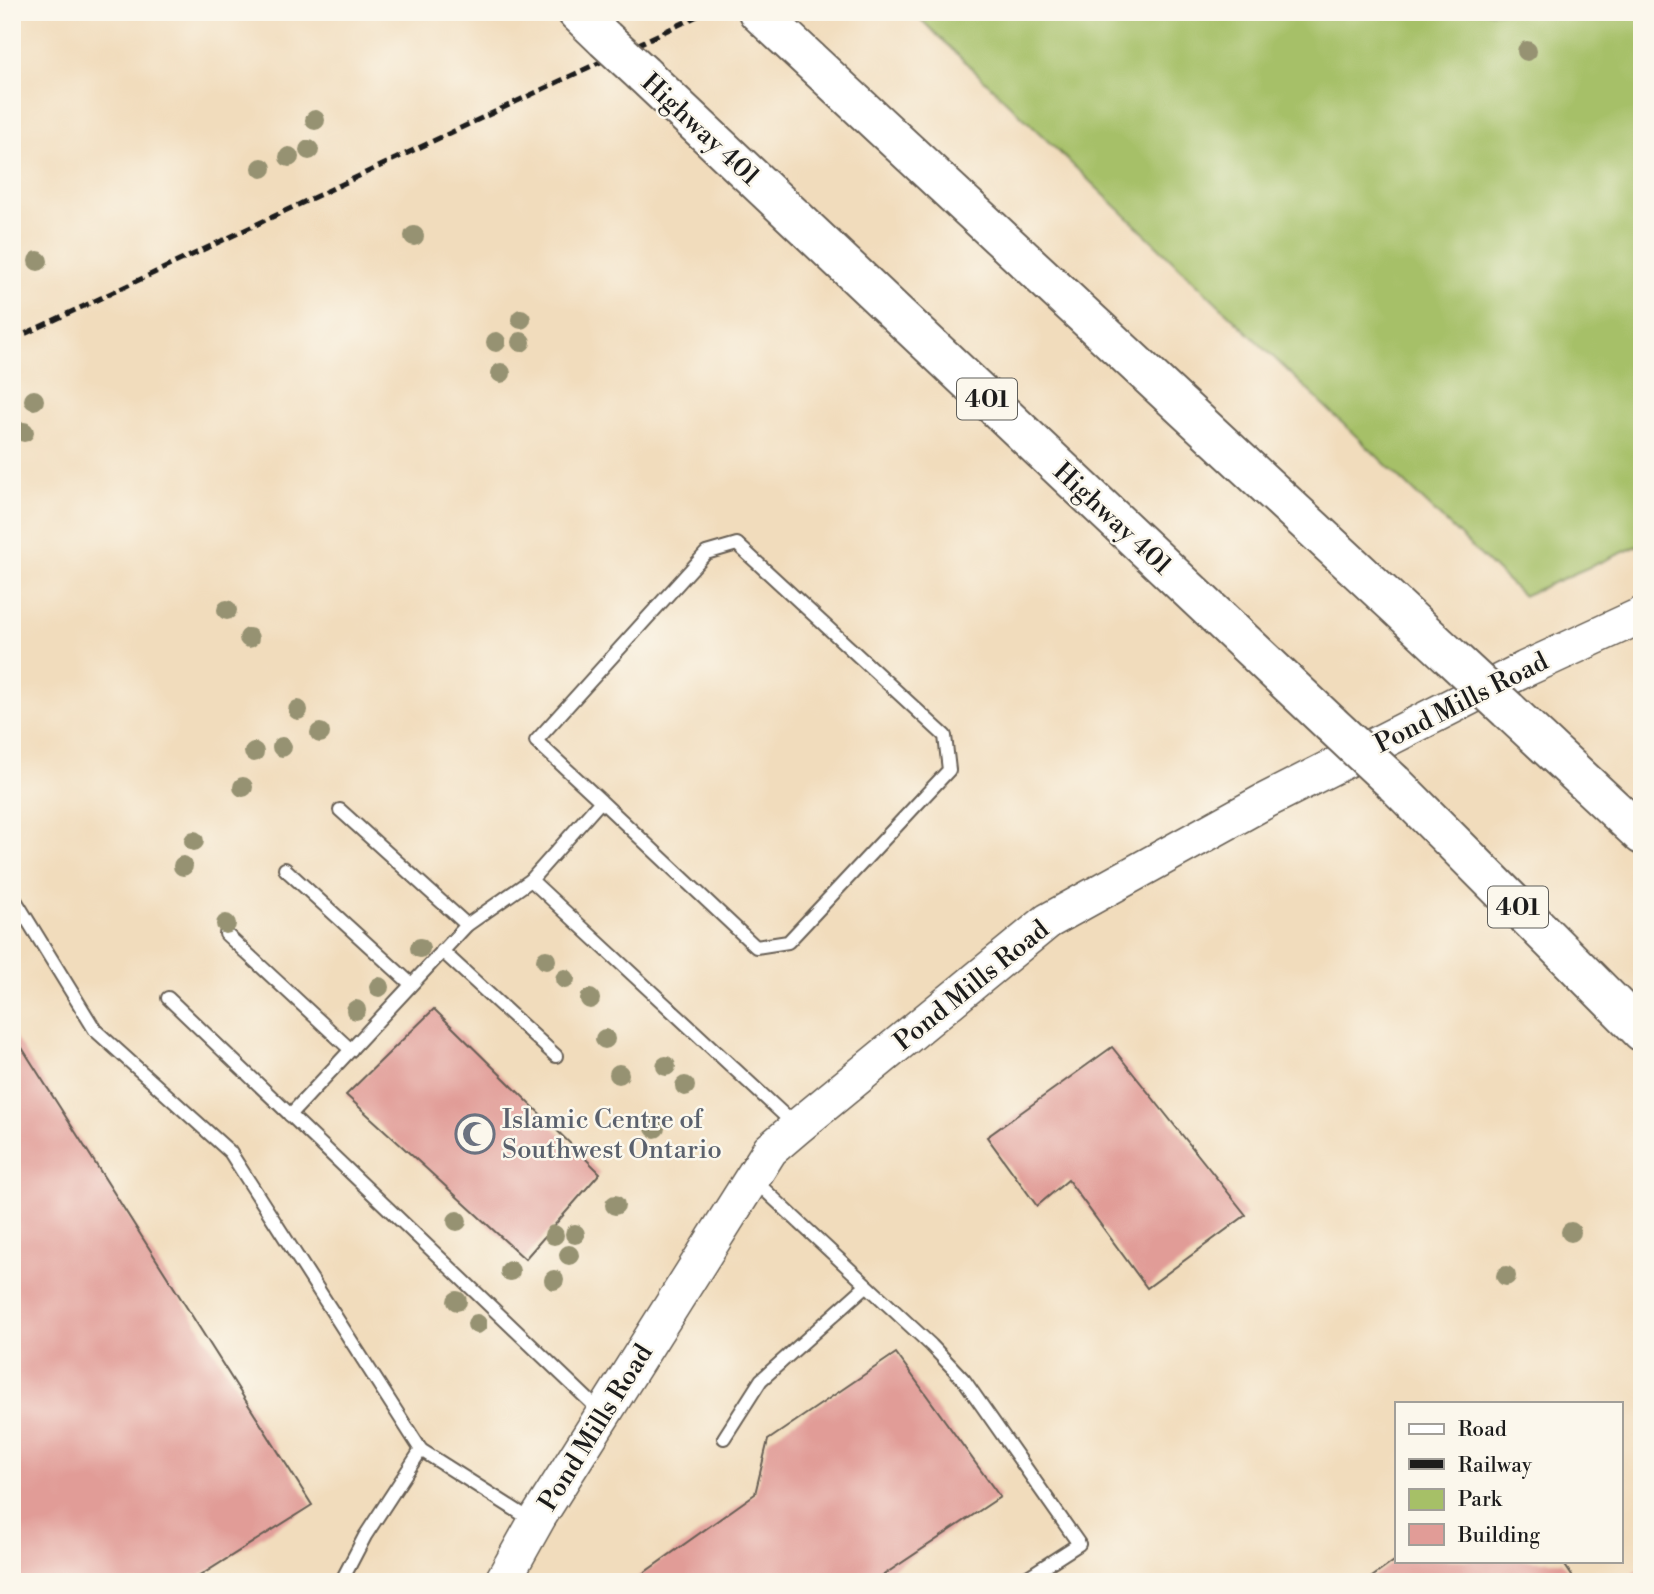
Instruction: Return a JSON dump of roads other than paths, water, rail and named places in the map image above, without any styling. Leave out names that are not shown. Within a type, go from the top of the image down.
[{"type":"highway","name":"Highway 401","points":[[577,12],[1394,783],[1642,1032]]},
{"type":"highway","points":[[761,15],[1642,835]]},
{"type":"main road","name":"Pond Mills Road","points":[[502,1582],[536,1522],[769,1150],[1048,921],[1265,801],[1525,669],[1642,615]]},
{"type":"lane","points":[[737,544],[946,736],[949,770],[788,942],[756,947],[601,802],[536,741],[706,553],[737,544]]},
{"type":"lane","points":[[290,1115],[467,925],[531,880],[601,802]]},
{"type":"lane","points":[[340,810],[467,925]]},
{"type":"lane","points":[[285,869],[411,985]]},
{"type":"lane","points":[[531,880],[797,1127]]},
{"type":"lane","points":[[12,895],[95,1030],[230,1152],[421,1450],[536,1522]]},
{"type":"lane","points":[[226,934],[351,1049]]},
{"type":"lane","points":[[442,951],[556,1056]]},
{"type":"lane","points":[[168,998],[603,1414]]},
{"type":"lane","points":[[752,1178],[964,1380],[1079,1545],[1020,1582]]},
{"type":"lane","points":[[724,1438],[761,1380],[866,1286]]},
{"type":"lane","points":[[341,1582],[365,1536],[421,1450]]},
{"type":"railway","points":[[12,340],[706,12]]},
{"type":"place","name":"Islamic Centre of Southwest Ontario","points":[[475,1134]]}]
